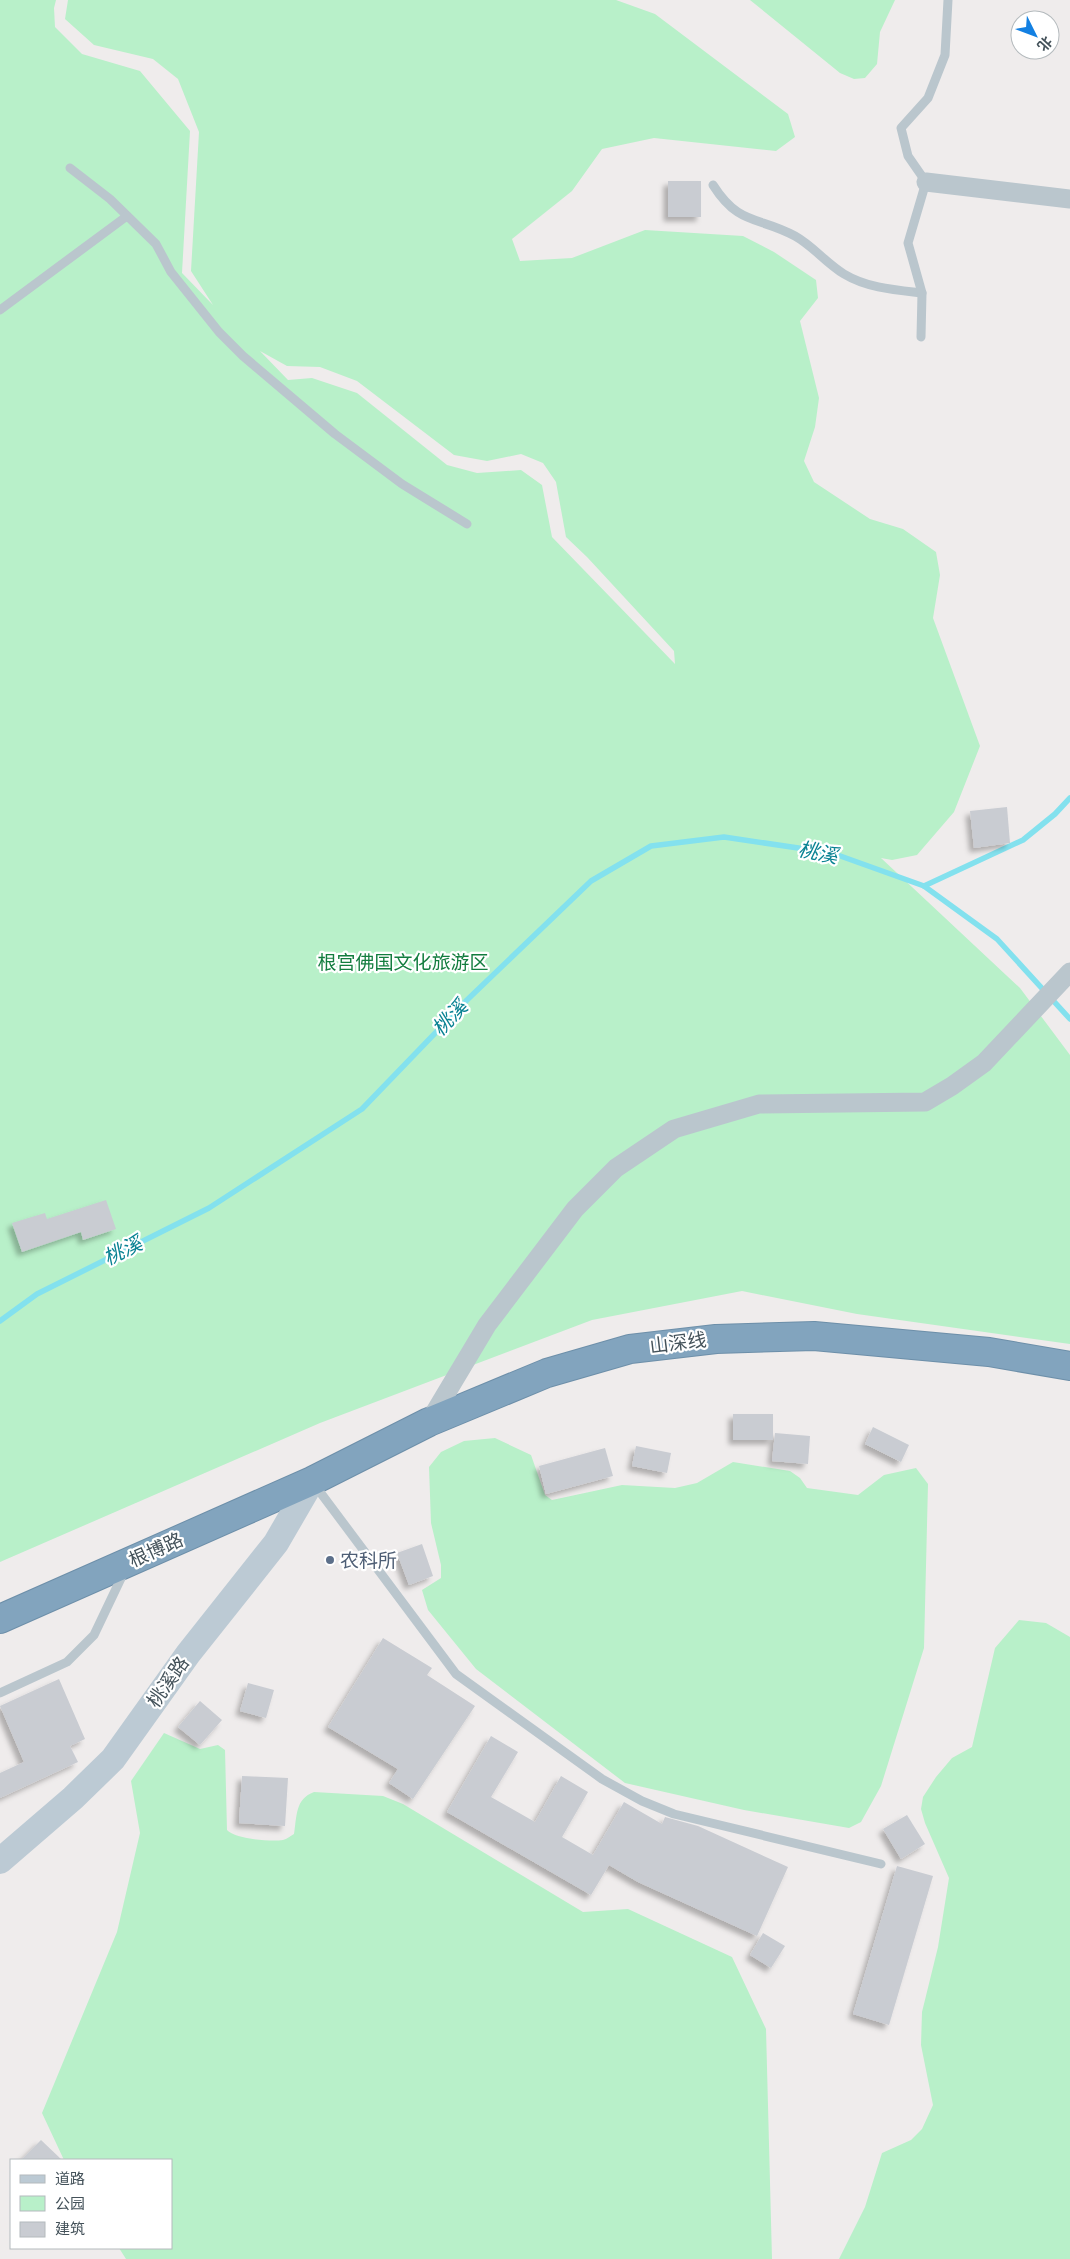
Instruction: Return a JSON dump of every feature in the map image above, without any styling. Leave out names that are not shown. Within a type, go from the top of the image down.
[{"type":"highway","name":"山深线","points":[[312,1481],[429,1422],[547,1373],[621,1352],[716,1339],[814,1336],[989,1352],[1070,1366]]},
{"type":"highway","name":"根博路","points":[[0,1619],[312,1481]]},
{"type":"street","points":[[926,182],[1070,199]]},
{"type":"street","points":[[429,1422],[487,1325],[575,1209],[616,1168],[674,1128],[759,1104],[924,1102],[952,1086],[984,1063],[1070,972]]},
{"type":"street","name":"桃溪路","points":[[0,1861],[73,1798],[113,1759],[188,1654],[276,1543],[312,1481]]},
{"type":"lane","points":[[921,337],[922,293],[908,242],[926,182],[908,156],[901,128],[928,98],[946,55],[948,0]]},
{"type":"lane","points":[[70,168],[110,199],[156,244],[171,272],[219,332],[243,356],[334,434],[402,484],[466,524]]},
{"type":"lane","points":[[713,185],[724,202],[745,218],[795,236],[844,275],[870,286],[922,293]]},
{"type":"lane","points":[[0,310],[127,216]]},
{"type":"lane","points":[[312,1481],[456,1674],[602,1779],[642,1801],[674,1814],[881,1864]]},
{"type":"lane","points":[[0,1693],[67,1662],[94,1635],[128,1563]]},
{"type":"green space","name":"根宫佛国文化旅游区","points":[[0,0],[56,0],[54,8],[55,27],[82,54],[140,71],[190,131],[182,273],[213,305],[191,271],[199,132],[178,79],[153,59],[94,45],[65,19],[68,0],[616,0],[655,14],[788,114],[795,137],[776,151],[654,138],[602,149],[572,191],[512,239],[520,261],[572,258],[645,230],[743,236],[774,252],[816,280],[818,298],[800,321],[819,398],[815,427],[804,461],[814,482],[870,519],[903,529],[936,552],[940,575],[933,618],[980,746],[954,812],[917,855],[892,860],[881,858],[1020,988],[1070,1055],[1070,1344],[857,1314],[742,1291],[592,1320],[320,1423],[0,1562]],"holes":[[[260,351],[287,366],[320,367],[357,381],[454,455],[487,461],[521,454],[543,463],[556,482],[566,537],[674,651],[675,664],[552,537],[542,485],[521,470],[477,473],[447,465],[357,393],[312,378],[288,380]]]},
{"type":"green space","points":[[750,0],[895,0],[880,32],[877,64],[865,78],[854,79],[840,73]]},
{"type":"green space","points":[[495,1438],[531,1455],[545,1495],[552,1500],[622,1485],[675,1488],[697,1483],[733,1462],[790,1471],[800,1478],[807,1488],[858,1495],[884,1475],[916,1468],[928,1484],[924,1648],[881,1786],[861,1822],[849,1828],[744,1810],[625,1783],[476,1669],[428,1610],[422,1590],[441,1578],[441,1565],[431,1523],[429,1467],[441,1452],[464,1441]]},
{"type":"green space","points":[[1019,1620],[1046,1623],[1070,1637],[1070,2259],[839,2259],[865,2207],[882,2153],[911,2140],[922,2129],[933,2105],[921,2045],[922,2012],[938,1947],[949,1878],[925,1823],[921,1809],[923,1797],[936,1777],[952,1758],[972,1747],[995,1648]]},
{"type":"green space","points":[[164,1733],[200,1749],[218,1745],[225,1750],[227,1830],[237,1836],[270,1841],[283,1840],[294,1834],[300,1804],[303,1799],[314,1792],[383,1796],[403,1804],[583,1912],[628,1909],[732,1957],[766,2029],[772,2259],[126,2259],[120,2249],[172,2249],[172,2159],[64,2159],[42,2113],[117,1932],[140,1833],[131,1781]]},
{"type":"building","points":[[668,181],[701,181],[701,217],[668,217]]},
{"type":"building","points":[[1007,807],[1010,843],[974,848],[970,811]]},
{"type":"building","points":[[106,1200],[116,1229],[83,1240],[81,1232],[22,1252],[12,1223],[45,1213],[47,1219]]},
{"type":"building","points":[[733,1414],[773,1414],[773,1440],[733,1440]]},
{"type":"building","points":[[873,1427],[909,1445],[901,1462],[865,1444]]},
{"type":"building","points":[[775,1433],[810,1436],[808,1464],[772,1461]]},
{"type":"building","points":[[636,1446],[671,1453],[667,1473],[632,1466]]},
{"type":"building","points":[[605,1448],[613,1476],[546,1494],[539,1466]]},
{"type":"building","points":[[422,1544],[433,1576],[409,1585],[397,1553]]},
{"type":"building","points":[[383,1638],[432,1668],[427,1675],[475,1706],[413,1799],[389,1783],[398,1769],[328,1727]]},
{"type":"building","points":[[59,1679],[85,1739],[70,1746],[78,1762],[0,1798],[0,1773],[24,1762],[0,1706]]},
{"type":"building","points":[[248,1683],[274,1690],[266,1718],[240,1711]]},
{"type":"building","points":[[200,1701],[222,1720],[200,1745],[178,1727]]},
{"type":"building","points":[[491,1736],[518,1752],[491,1797],[535,1822],[561,1776],[588,1792],[562,1837],[593,1855],[624,1802],[662,1824],[665,1817],[698,1826],[788,1867],[757,1936],[638,1882],[609,1865],[591,1895],[447,1812]]},
{"type":"building","points":[[242,1776],[288,1778],[285,1826],[239,1823]]},
{"type":"building","points":[[907,1815],[925,1844],[901,1859],[883,1829]]},
{"type":"building","points":[[897,1866],[933,1876],[889,2025],[853,2014]]},
{"type":"building","points":[[763,1933],[785,1946],[771,1968],[750,1955]]},
{"type":"building","points":[[41,2140],[61,2159],[22,2159]]},
{"type":"waterway","points":[[924,886],[1023,840],[1055,814],[1070,798]]},
{"type":"waterway","name":"桃溪","points":[[0,1321],[37,1294],[209,1208],[362,1109],[467,1000],[591,881],[651,846],[724,837],[832,853],[924,886],[997,939],[1070,1019]]},
{"type":"place","name":"农科所","points":[[330,1560]]}]
